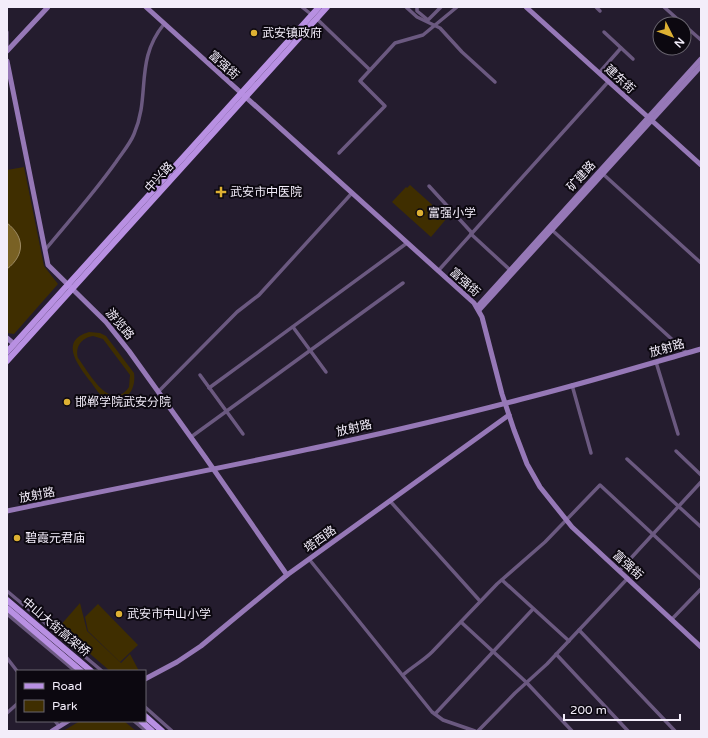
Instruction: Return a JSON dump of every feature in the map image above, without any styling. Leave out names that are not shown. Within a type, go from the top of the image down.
[{"type":"main road","name":"中兴路","points":[[314,17],[319,7]]},
{"type":"main road","name":"中兴路","points":[[7,361],[70,287],[314,17],[328,7]]},
{"type":"main road","name":"中兴路","points":[[7,352],[70,287]]},
{"type":"main road","name":"中山大街高架桥","points":[[7,600],[90,670]]},
{"type":"main road","name":"中山大街高架桥","points":[[7,608],[81,670]]},
{"type":"main road","points":[[146,717],[162,731]]},
{"type":"main road","points":[[142,722],[152,731]]},
{"type":"street","points":[[7,50],[48,7]]},
{"type":"street","name":"富强街","points":[[146,7],[478,308],[509,415],[532,473],[546,495],[567,520],[701,647]]},
{"type":"street","points":[[302,7],[370,70]]},
{"type":"street","points":[[406,7],[416,16],[442,31],[462,52],[495,82]]},
{"type":"street","points":[[416,7],[417,11],[428,20],[441,7]]},
{"type":"street","points":[[339,153],[385,106],[360,81],[396,43],[419,37],[457,7]]},
{"type":"street","name":"建东街","points":[[526,7],[701,165]]},
{"type":"street","points":[[596,7],[600,11]]},
{"type":"street","points":[[664,7],[675,16]]},
{"type":"street","points":[[45,250],[79,210],[134,135],[141,114],[144,71],[150,45],[164,24]]},
{"type":"street","points":[[7,32],[7,50]]},
{"type":"street","points":[[604,32],[633,59]]},
{"type":"street","points":[[692,32],[701,40]]},
{"type":"street","points":[[599,73],[621,48]]},
{"type":"street","name":"矿建路","points":[[478,308],[603,174],[701,59]]},
{"type":"street","name":"游览路","points":[[7,61],[45,250],[50,267],[106,322],[214,469],[287,575]]},
{"type":"street","name":"矿建路","points":[[478,308],[510,270],[701,66]]},
{"type":"street","points":[[438,271],[608,82]]},
{"type":"street","points":[[603,174],[701,263]]},
{"type":"street","points":[[429,186],[472,234],[510,270]]},
{"type":"street","points":[[158,392],[237,312],[260,295],[352,193]]},
{"type":"street","points":[[552,230],[687,353]]},
{"type":"street","points":[[209,388],[406,243]]},
{"type":"street","points":[[191,437],[226,410],[403,283]]},
{"type":"street","points":[[293,327],[326,372]]},
{"type":"street","points":[[7,338],[14,344]]},
{"type":"street","name":"放射路","points":[[7,511],[214,469],[505,403],[701,349]]},
{"type":"street","points":[[656,362],[678,434]]},
{"type":"street","points":[[200,375],[243,434]]},
{"type":"street","points":[[572,385],[591,453]]},
{"type":"street","name":"塔西路","points":[[146,678],[177,662],[201,646],[287,575],[509,415]]},
{"type":"street","points":[[676,451],[701,475]]},
{"type":"street","points":[[627,459],[701,527]]},
{"type":"street","points":[[620,570],[701,482]]},
{"type":"street","points":[[403,674],[416,664],[422,662],[480,601],[546,542],[600,485],[701,579]]},
{"type":"street","points":[[390,501],[480,601]]},
{"type":"street","points":[[309,560],[435,714],[443,720],[475,731]]},
{"type":"street","points":[[478,731],[569,641],[628,578]]},
{"type":"street","points":[[502,580],[569,641]]},
{"type":"street","points":[[672,620],[701,589]]},
{"type":"street","points":[[7,591],[101,670]]},
{"type":"street","points":[[435,714],[533,608]]},
{"type":"street","points":[[7,614],[74,670]]},
{"type":"street","points":[[461,622],[526,682],[572,731]]},
{"type":"street","points":[[579,630],[675,731]]},
{"type":"street","points":[[556,654],[628,731]]},
{"type":"street","points":[[7,658],[16,670]]},
{"type":"street","points":[[7,713],[16,705]]},
{"type":"street","points":[[146,708],[172,731]]},
{"type":"street","points":[[56,722],[59,726]]},
{"type":"street","points":[[52,731],[66,722]]},
{"type":"street","points":[[135,722],[146,731]]},
{"type":"green space","points":[[24,167],[44,266],[58,284],[14,334],[7,333],[7,170]]},
{"type":"green space","points":[[410,185],[447,218],[431,237],[392,202],[406,187],[407,188]]},
{"type":"green space","points":[[89,332],[100,333],[106,336],[134,373],[133,387],[131,392],[125,398],[110,400],[104,398],[97,391],[81,368],[74,354],[73,348],[75,341],[80,336]],"holes":[[[93,336],[103,339],[130,375],[129,387],[122,394],[114,396],[100,388],[78,358],[77,350],[82,341]]]},
{"type":"green space","points":[[80,603],[87,631],[121,663],[130,654],[138,670],[109,670],[59,627]]},
{"type":"green space","points":[[98,604],[138,645],[120,662],[88,631],[85,617]]},
{"type":"green space","points":[[78,722],[125,722],[136,731],[63,731]]},
{"type":"shaded area","points":[[7,223],[13,228],[20,240],[20,252],[13,264],[7,269]]},
{"type":"place","name":"武安镇政府","points":[[254,33]]},
{"type":"place","name":"武安市中医院","points":[[221,192]]},
{"type":"place","name":"富强小学","points":[[420,213]]},
{"type":"place","name":"邯郸学院武安分院","points":[[67,402]]},
{"type":"place","name":"碧霞元君庙","points":[[17,538]]},
{"type":"place","name":"武安市中山小学","points":[[119,614]]}]
